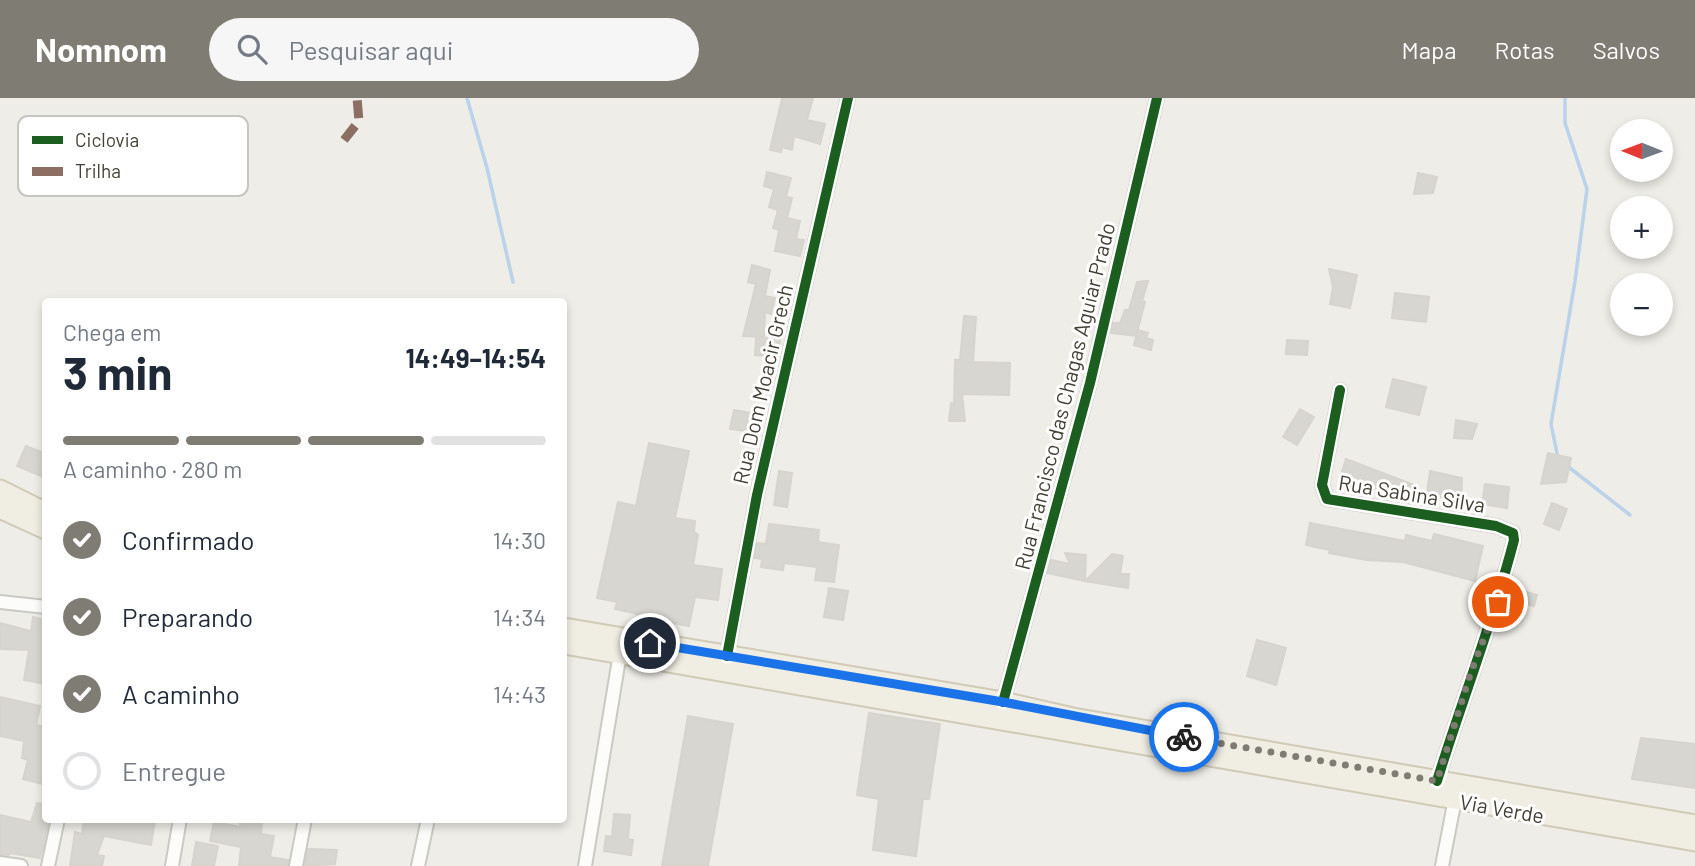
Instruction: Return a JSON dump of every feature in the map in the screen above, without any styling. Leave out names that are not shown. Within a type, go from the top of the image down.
[{"type":"main road","points":[[0,490],[42,511]]},
{"type":"main road","points":[[0,508],[42,527]]},
{"type":"main road","name":"Via Verde","points":[[567,629],[1003,702],[1086,720],[1695,825]]},
{"type":"main road","name":"Via Verde","points":[[567,644],[716,668],[1408,793],[1695,841]]},
{"type":"street","name":"Rua Dom Moacir Grech","points":[[727,656],[757,495],[848,98]]},
{"type":"street","name":"Rua Francisco das Chagas Aguiar Prado","points":[[1003,702],[1090,383],[1157,98]]},
{"type":"street","name":"Rua Sabina Silva","points":[[1340,390],[1322,485],[1324,496],[1332,501],[1496,526],[1513,533],[1514,540],[1498,602],[1471,672],[1437,781]]},
{"type":"street","points":[[0,602],[42,607]]},
{"type":"street","points":[[585,866],[620,653]]},
{"type":"street","points":[[1442,866],[1455,799]]},
{"type":"street","points":[[48,866],[57,823]]},
{"type":"street","points":[[172,866],[179,823]]},
{"type":"street","points":[[296,866],[304,823]]},
{"type":"street","points":[[418,866],[427,823]]},
{"type":"street","points":[[0,863],[21,866]]},
{"type":"building","points":[[782,98],[813,98],[807,120],[825,124],[820,144],[794,136],[792,150],[782,147],[781,152],[770,150]]},
{"type":"building","points":[[767,172],[791,178],[786,197],[792,198],[787,218],[800,221],[796,239],[804,240],[800,256],[775,251],[779,230],[773,228],[778,210],[769,207],[774,189],[764,186]]},
{"type":"building","points":[[1418,173],[1437,177],[1433,193],[1414,194]]},
{"type":"building","points":[[752,265],[770,270],[765,296],[775,298],[771,314],[765,312],[764,337],[743,336],[756,284],[748,282]]},
{"type":"building","points":[[1329,269],[1357,275],[1350,308],[1330,304],[1333,287]]},
{"type":"building","points":[[1148,281],[1136,336],[1111,333],[1113,323],[1120,323],[1125,310],[1129,310],[1137,282]]},
{"type":"building","points":[[1395,293],[1429,297],[1426,322],[1392,318]]},
{"type":"building","points":[[964,316],[976,317],[973,362],[1010,363],[1009,395],[962,394],[965,421],[949,421],[951,403],[954,404],[955,360],[960,360]]},
{"type":"building","points":[[1138,330],[1148,333],[1146,338],[1153,340],[1151,350],[1134,345]]},
{"type":"building","points":[[756,337],[780,339],[779,356],[755,355]]},
{"type":"building","points":[[1287,340],[1308,341],[1307,355],[1286,354]]},
{"type":"building","points":[[1393,379],[1426,387],[1419,415],[1386,407]]},
{"type":"building","points":[[1300,409],[1314,417],[1297,445],[1283,437]]},
{"type":"building","points":[[734,410],[762,415],[759,433],[730,429]]},
{"type":"building","points":[[1456,420],[1477,424],[1472,439],[1454,438]]},
{"type":"building","points":[[649,443],[689,451],[675,518],[695,521],[694,532],[698,535],[693,565],[722,569],[718,600],[695,597],[689,626],[655,620],[654,629],[636,626],[638,614],[615,609],[617,602],[597,598],[618,502],[636,506]]},
{"type":"building","points":[[26,446],[42,452],[42,476],[17,466]]},
{"type":"building","points":[[1548,453],[1571,458],[1566,482],[1541,484]]},
{"type":"building","points":[[1346,459],[1417,486],[1411,504],[1339,481]]},
{"type":"building","points":[[779,471],[792,473],[787,507],[774,505]]},
{"type":"building","points":[[1430,471],[1462,478],[1461,502],[1427,494]]},
{"type":"building","points":[[1485,484],[1509,487],[1507,508],[1482,504]]},
{"type":"building","points":[[1552,503],[1567,509],[1559,530],[1544,524]]},
{"type":"building","points":[[1310,523],[1405,541],[1406,535],[1432,541],[1434,534],[1483,546],[1475,581],[1403,562],[1366,560],[1329,553],[1330,550],[1306,545]]},
{"type":"building","points":[[769,524],[819,530],[818,542],[839,545],[834,582],[815,580],[817,567],[784,563],[783,570],[761,567],[762,559],[754,558],[757,543],[766,544]]},
{"type":"building","points":[[1065,553],[1086,555],[1085,581],[1047,573],[1051,560],[1070,564]]},
{"type":"building","points":[[1112,554],[1123,556],[1120,574],[1129,574],[1128,588],[1085,581]]},
{"type":"building","points":[[829,588],[848,591],[843,620],[824,617]]},
{"type":"building","points":[[1518,590],[1537,595],[1534,606],[1515,601]]},
{"type":"building","points":[[33,617],[42,619],[42,683],[24,680],[29,650],[0,649],[0,623],[31,631]]},
{"type":"building","points":[[1257,640],[1286,648],[1276,685],[1247,676]]},
{"type":"building","points":[[0,697],[40,706],[36,725],[42,726],[42,784],[23,779],[28,760],[22,758],[24,741],[0,736]]},
{"type":"building","points":[[869,713],[940,724],[929,799],[923,799],[916,856],[873,850],[879,799],[857,795]]},
{"type":"building","points":[[688,716],[733,724],[708,866],[662,866]]},
{"type":"building","points":[[1641,738],[1695,744],[1695,788],[1632,779]]},
{"type":"building","points":[[37,803],[42,804],[42,823],[48,825],[40,858],[0,854],[0,815],[31,822]]},
{"type":"building","points":[[614,814],[630,815],[628,839],[633,840],[631,855],[604,851],[606,836],[612,837]]},
{"type":"building","points":[[83,823],[154,823],[151,845],[104,836],[97,855],[104,856],[102,866],[70,866],[75,832],[82,834]]},
{"type":"building","points":[[214,823],[240,827],[240,823],[262,823],[261,834],[274,836],[270,857],[288,860],[287,866],[239,866],[241,847],[210,841]]},
{"type":"building","points":[[196,842],[218,846],[214,866],[192,866]]},
{"type":"building","points":[[308,849],[337,850],[335,864],[305,866]]},
{"type":"waterway","points":[[467,98],[487,168],[513,282]]},
{"type":"waterway","points":[[1558,458],[1551,424],[1587,189],[1565,123],[1565,98]]},
{"type":"waterway","points":[[1566,465],[1630,515]]},
{"type":"marked path","points":[[344,140],[359,121],[357,98]]},
{"type":"cycle path","points":[[727,656],[757,495],[848,98]]},
{"type":"cycle path","points":[[1003,702],[1090,383],[1157,98]]},
{"type":"cycle path","points":[[1340,390],[1322,485],[1327,499],[1496,526],[1513,533],[1514,540],[1497,601],[1437,781]]},
{"type":"way so far","points":[[1184,737],[1437,781],[1471,672],[1498,602]]},
{"type":"route","points":[[650,643],[1003,702],[1073,718],[1184,737]]}]
